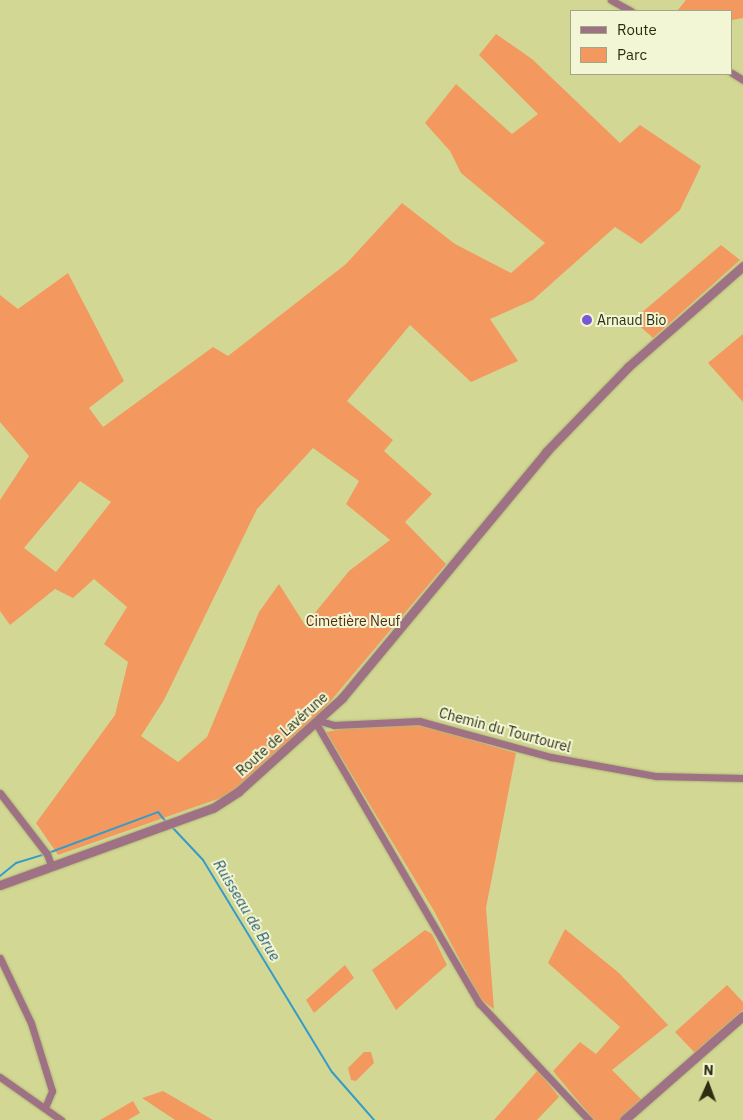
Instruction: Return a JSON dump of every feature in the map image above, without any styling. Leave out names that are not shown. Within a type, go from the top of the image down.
[{"type":"street","points":[[611,0],[629,10]]},
{"type":"street","name":"Route de Lavérune","points":[[0,885],[229,799],[318,723],[546,452],[628,367],[743,266]]},
{"type":"street","name":"Chemin du Tourtourel","points":[[318,723],[334,725],[419,721],[551,757],[646,774],[743,778]]},
{"type":"street","points":[[318,723],[479,1003],[589,1120]]},
{"type":"street","points":[[0,793],[47,854],[51,865]]},
{"type":"street","points":[[0,958],[31,1024],[52,1091],[46,1105]]},
{"type":"street","points":[[624,1120],[743,1016]]},
{"type":"street","points":[[0,1076],[46,1105],[61,1120]]},
{"type":"green space","points":[[686,0],[743,0],[743,18],[733,20],[733,10],[678,10]]},
{"type":"green space","name":"Cimetière Neuf","points":[[496,34],[532,59],[620,143],[640,125],[701,166],[680,210],[641,244],[615,227],[533,300],[490,319],[518,361],[471,382],[410,325],[347,401],[393,440],[384,451],[432,494],[405,522],[446,564],[323,710],[229,795],[58,855],[36,823],[115,715],[128,662],[104,644],[127,607],[94,579],[73,598],[55,589],[10,625],[0,611],[0,500],[29,456],[0,422],[0,295],[18,309],[68,273],[124,381],[89,408],[103,427],[213,347],[228,356],[346,264],[402,203],[455,244],[511,273],[545,243],[461,173],[450,151],[425,123],[456,84],[512,134],[538,114],[479,55]],"holes":[[[313,448],[359,481],[346,504],[390,540],[349,571],[305,625],[279,584],[259,612],[207,737],[178,762],[141,736],[164,700],[257,509]],[[80,481],[111,502],[56,572],[24,548]]]},
{"type":"green space","points":[[721,245],[740,260],[653,338],[633,320]]},
{"type":"green space","points":[[743,334],[743,402],[708,363]]},
{"type":"green space","points":[[370,724],[421,725],[516,753],[486,908],[494,1009],[481,1000],[434,911],[326,732]]},
{"type":"green space","points":[[565,929],[619,973],[668,1025],[612,1070],[643,1101],[621,1120],[594,1120],[553,1071],[580,1042],[596,1054],[620,1027],[548,963]]},
{"type":"green space","points":[[425,930],[432,934],[447,965],[396,1010],[372,970]]},
{"type":"green space","points":[[345,965],[354,978],[314,1013],[306,1000]]},
{"type":"green space","points":[[727,985],[743,1002],[743,1010],[695,1053],[675,1032]]},
{"type":"green space","points":[[364,1052],[371,1052],[374,1063],[356,1081],[351,1080],[348,1068]]},
{"type":"green space","points":[[538,1070],[559,1097],[537,1120],[494,1120]]},
{"type":"green space","points":[[163,1091],[213,1120],[175,1120],[142,1098]]},
{"type":"green space","points":[[133,1101],[140,1113],[128,1120],[100,1120]]},
{"type":"waterway","name":"Ruisseau de Brue","points":[[51,852],[158,812],[166,822]]},
{"type":"waterway","name":"Ruisseau de Brue","points":[[172,827],[203,860],[332,1072],[374,1120]]},
{"type":"waterway","name":"Ruisseau de Brue","points":[[0,876],[16,863],[42,855]]},
{"type":"place","name":"Arnaud Bio","points":[[587,320]]}]
